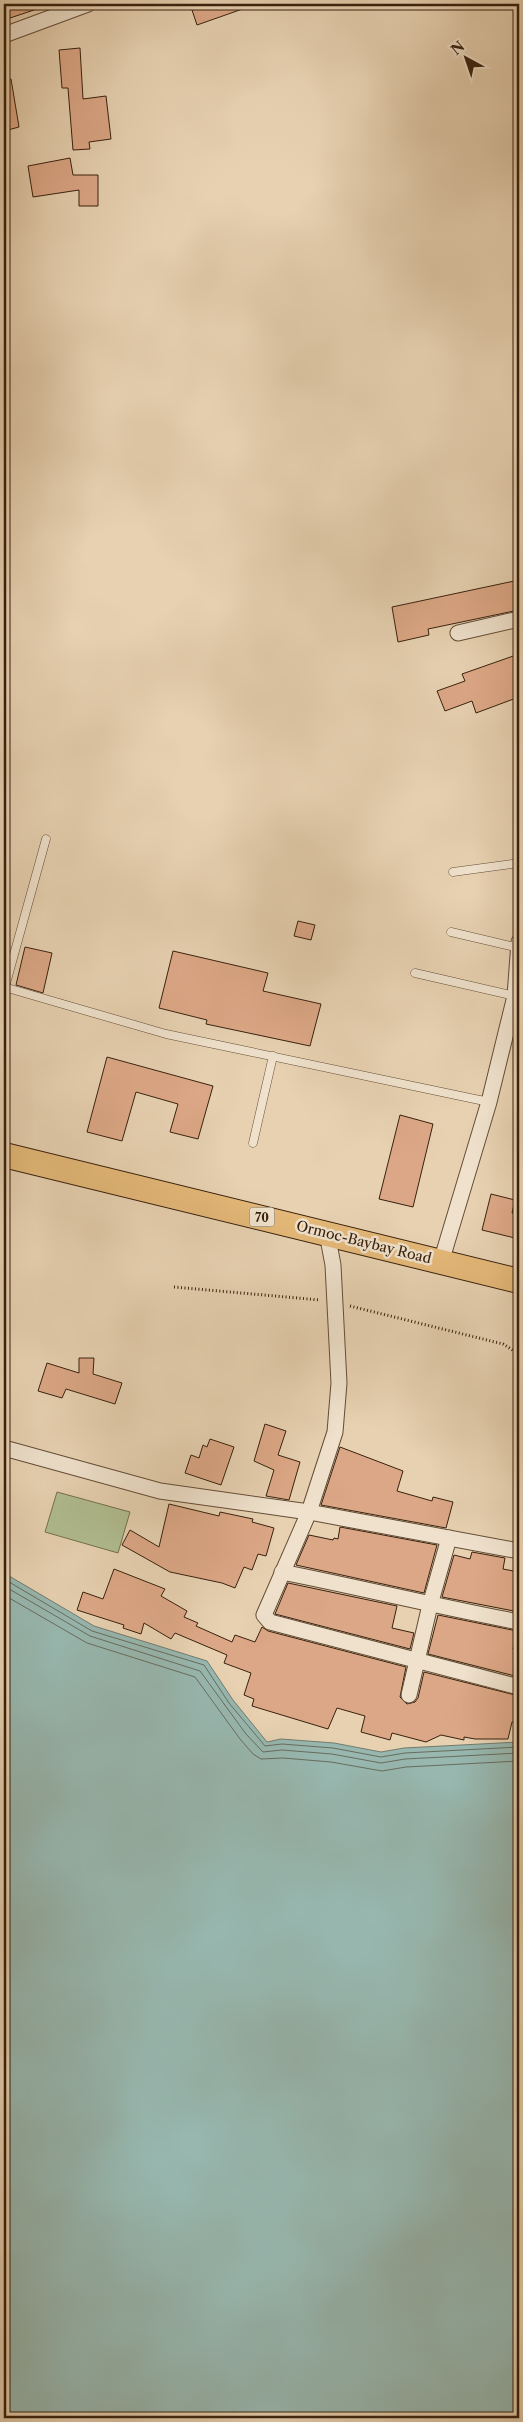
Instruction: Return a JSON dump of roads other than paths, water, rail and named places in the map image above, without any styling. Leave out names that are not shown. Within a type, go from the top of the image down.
[{"type":"highway","name":"Ormoc-Baybay Road","points":[[4,1155],[519,1281]]},
{"type":"street","points":[[4,35],[88,4]]},
{"type":"street","points":[[458,634],[519,619]]},
{"type":"street","points":[[441,1262],[489,1102],[515,996],[518,980],[519,942]]},
{"type":"street","points":[[327,1233],[333,1265],[339,1383],[335,1432],[309,1512],[264,1615],[270,1622],[519,1687]]},
{"type":"street","points":[[4,1448],[160,1491],[309,1512],[519,1551]]},
{"type":"street","points":[[409,1695],[430,1605],[449,1538]]},
{"type":"street","points":[[282,1572],[362,1588],[430,1605],[519,1622]]},
{"type":"lane","points":[[46,839],[5,987],[166,1034],[489,1102]]},
{"type":"lane","points":[[453,872],[519,863]]},
{"type":"lane","points":[[451,932],[519,948]]},
{"type":"lane","points":[[416,973],[515,996]]},
{"type":"lane","points":[[253,1143],[273,1056]]},
{"type":"water","points":[[4,1573],[94,1626],[207,1661],[233,1700],[267,1742],[281,1739],[334,1743],[381,1752],[404,1748],[519,1742],[519,2418],[4,2418]]}]
